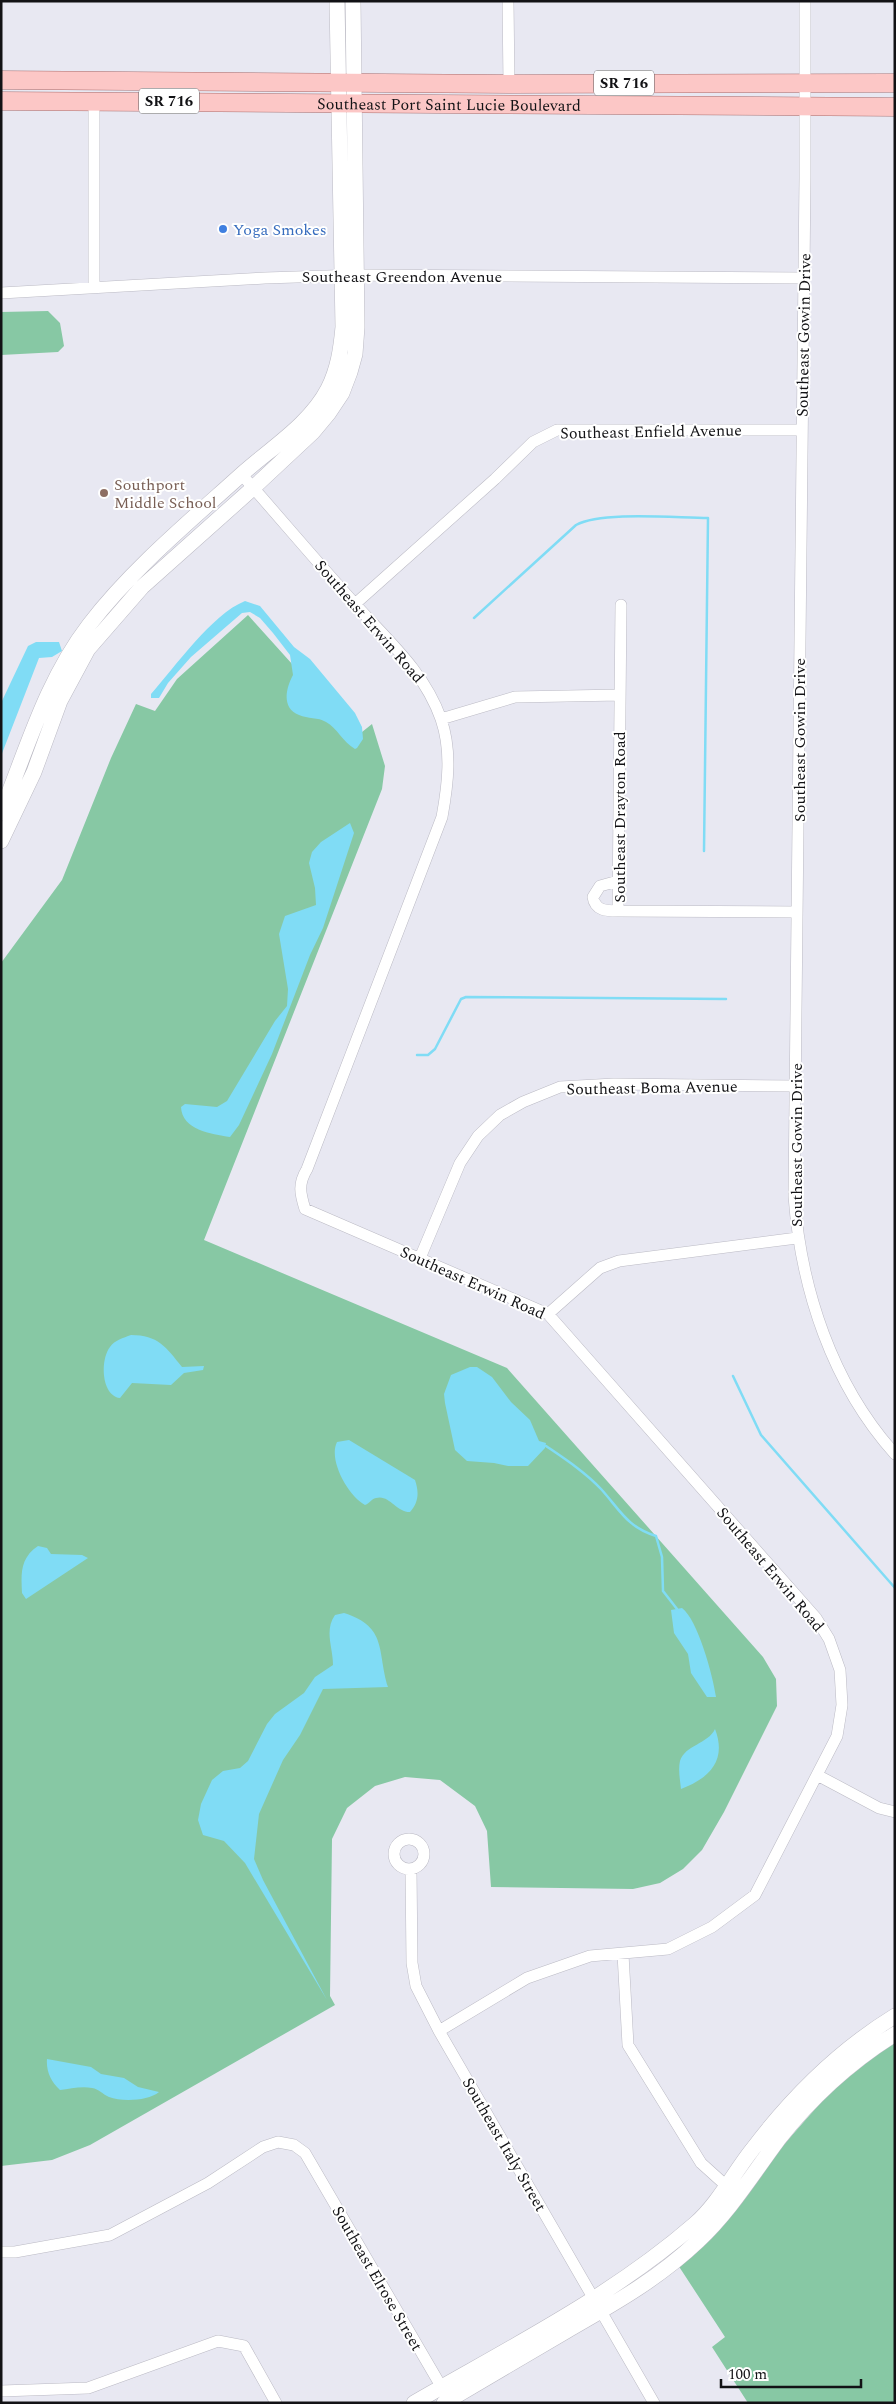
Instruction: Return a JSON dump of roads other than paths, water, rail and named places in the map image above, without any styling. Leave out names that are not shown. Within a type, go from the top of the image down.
[{"type":"main road","name":"Southeast Port Saint Lucie Boulevard","points":[[1,80],[509,84],[895,83]]},
{"type":"main road","name":"Southeast Port Saint Lucie Boulevard","points":[[1,101],[94,100],[895,107]]},
{"type":"street","points":[[136,582],[253,488],[313,432],[342,393],[355,354],[350,275],[345,82],[337,1]]},
{"type":"street","points":[[345,82],[353,1]]},
{"type":"street","points":[[508,1],[509,84]]},
{"type":"street","name":"Southeast Gowin Drive","points":[[805,1],[794,1196],[797,1238],[814,1308],[834,1360],[860,1408],[895,1454]]},
{"type":"street","points":[[94,100],[94,287]]},
{"type":"street","points":[[1,813],[50,708],[67,685],[88,649],[136,582],[242,475],[309,416],[328,390],[342,349],[350,275]]},
{"type":"street","name":"Southeast Greendon Avenue","points":[[1,293],[350,275],[803,278]]},
{"type":"street","name":"Southeast Enfield Avenue","points":[[354,604],[495,479],[533,442],[557,430],[801,430]]},
{"type":"street","name":"Southeast Erwin Road","points":[[242,475],[354,604],[418,672],[430,693],[441,719],[446,741],[448,781],[442,817],[299,1187],[305,1209],[548,1314],[816,1618],[829,1639],[840,1670],[842,1705],[837,1736],[755,1895],[712,1927],[668,1949],[590,1956],[528,1978],[439,2031]]},
{"type":"street","name":"Southeast Drayton Road","points":[[621,605],[618,911],[797,912]]},
{"type":"street","points":[[441,719],[515,697],[620,695]]},
{"type":"street","points":[[1,841],[34,772],[50,708]]},
{"type":"street","points":[[618,881],[600,886],[593,897],[596,906],[618,911]]},
{"type":"street","name":"Southeast Boma Avenue","points":[[420,1258],[460,1163],[478,1136],[500,1115],[523,1102],[560,1087],[614,1084],[795,1086]]},
{"type":"street","points":[[548,1314],[600,1268],[619,1261],[797,1238]]},
{"type":"street","points":[[817,1776],[879,1808],[895,1812]]},
{"type":"street","name":"Southeast Italy Street","points":[[411,1869],[412,1963],[416,1986],[439,2031],[654,2403]]},
{"type":"street","points":[[622,1954],[628,2044],[701,2164],[733,2192]]},
{"type":"street","points":[[414,2403],[446,2398],[597,2305],[634,2292],[682,2256],[713,2226],[733,2192],[778,2141],[820,2083],[870,2031],[895,2016]]},
{"type":"street","points":[[820,2083],[895,2034]]},
{"type":"street","name":"Southeast Elrose Street","points":[[1,2252],[15,2252],[110,2235],[220,2176],[263,2147],[278,2142],[294,2145],[305,2153],[446,2398]]},
{"type":"street","points":[[1,2391],[88,2388],[218,2341],[244,2346],[276,2403]]},
{"type":"water","points":[[245,601],[260,606],[294,647],[310,659],[355,713],[362,727],[363,739],[357,748],[355,749],[351,746],[326,722],[299,715],[289,708],[287,692],[293,675],[290,655],[260,618],[250,612],[242,613],[191,657],[168,683],[159,698],[151,698],[151,694],[207,629],[232,608]]},
{"type":"water","points":[[36,642],[59,642],[62,651],[52,657],[39,658],[1,756],[1,703],[28,646]]},
{"type":"water","points":[[350,823],[354,833],[323,928],[310,955],[272,1054],[239,1125],[230,1137],[199,1130],[186,1121],[181,1107],[185,1104],[217,1107],[227,1101],[275,1021],[287,1006],[288,989],[279,934],[285,916],[316,905],[315,888],[309,863],[312,852],[321,842]]},
{"type":"water","points":[[131,1335],[148,1337],[155,1340],[166,1348],[182,1367],[204,1366],[203,1370],[184,1373],[171,1385],[132,1383],[120,1398],[109,1391],[106,1384],[104,1376],[105,1360],[112,1345]]},
{"type":"water","points":[[470,1367],[477,1367],[492,1377],[511,1402],[530,1420],[539,1441],[546,1443],[545,1448],[528,1466],[508,1466],[467,1461],[455,1450],[444,1394],[451,1375]]},
{"type":"water","points":[[349,1440],[415,1480],[417,1497],[410,1512],[381,1497],[365,1505],[352,1494],[341,1477],[335,1458],[337,1442]]},
{"type":"water","points":[[38,1546],[47,1548],[51,1554],[82,1555],[88,1558],[26,1599],[22,1593],[23,1567],[28,1556]]},
{"type":"water","points":[[682,1608],[688,1614],[699,1636],[712,1676],[716,1697],[707,1697],[691,1673],[688,1654],[674,1633],[671,1610]]},
{"type":"water","points":[[344,1613],[358,1619],[374,1633],[381,1652],[388,1687],[323,1689],[300,1735],[283,1760],[259,1814],[254,1859],[263,1880],[327,2000],[245,1863],[224,1841],[203,1835],[198,1820],[201,1804],[212,1780],[223,1771],[240,1768],[248,1761],[267,1724],[275,1714],[304,1693],[315,1677],[333,1665],[330,1627],[335,1615]]},
{"type":"water","points":[[715,1729],[719,1750],[713,1767],[700,1779],[681,1789],[680,1761],[687,1751],[707,1738]]},
{"type":"water","points":[[47,2059],[91,2067],[101,2074],[124,2078],[138,2087],[159,2092],[142,2099],[128,2100],[114,2099],[92,2088],[80,2087],[60,2090],[50,2076],[47,2068]]},
{"type":"waterway","points":[[474,618],[576,525],[603,518],[621,517],[708,518],[704,851]]},
{"type":"waterway","points":[[417,1055],[428,1055],[435,1049],[461,999],[466,997],[726,999]]},
{"type":"waterway","points":[[733,1376],[761,1435],[895,1588]]},
{"type":"waterway","points":[[546,1446],[575,1466],[595,1483],[631,1523],[656,1536],[662,1557],[663,1591],[677,1609]]},
{"type":"place","name":"Yoga Smokes","points":[[223,229]]},
{"type":"place","name":"Southport Middle School","points":[[104,493]]}]
